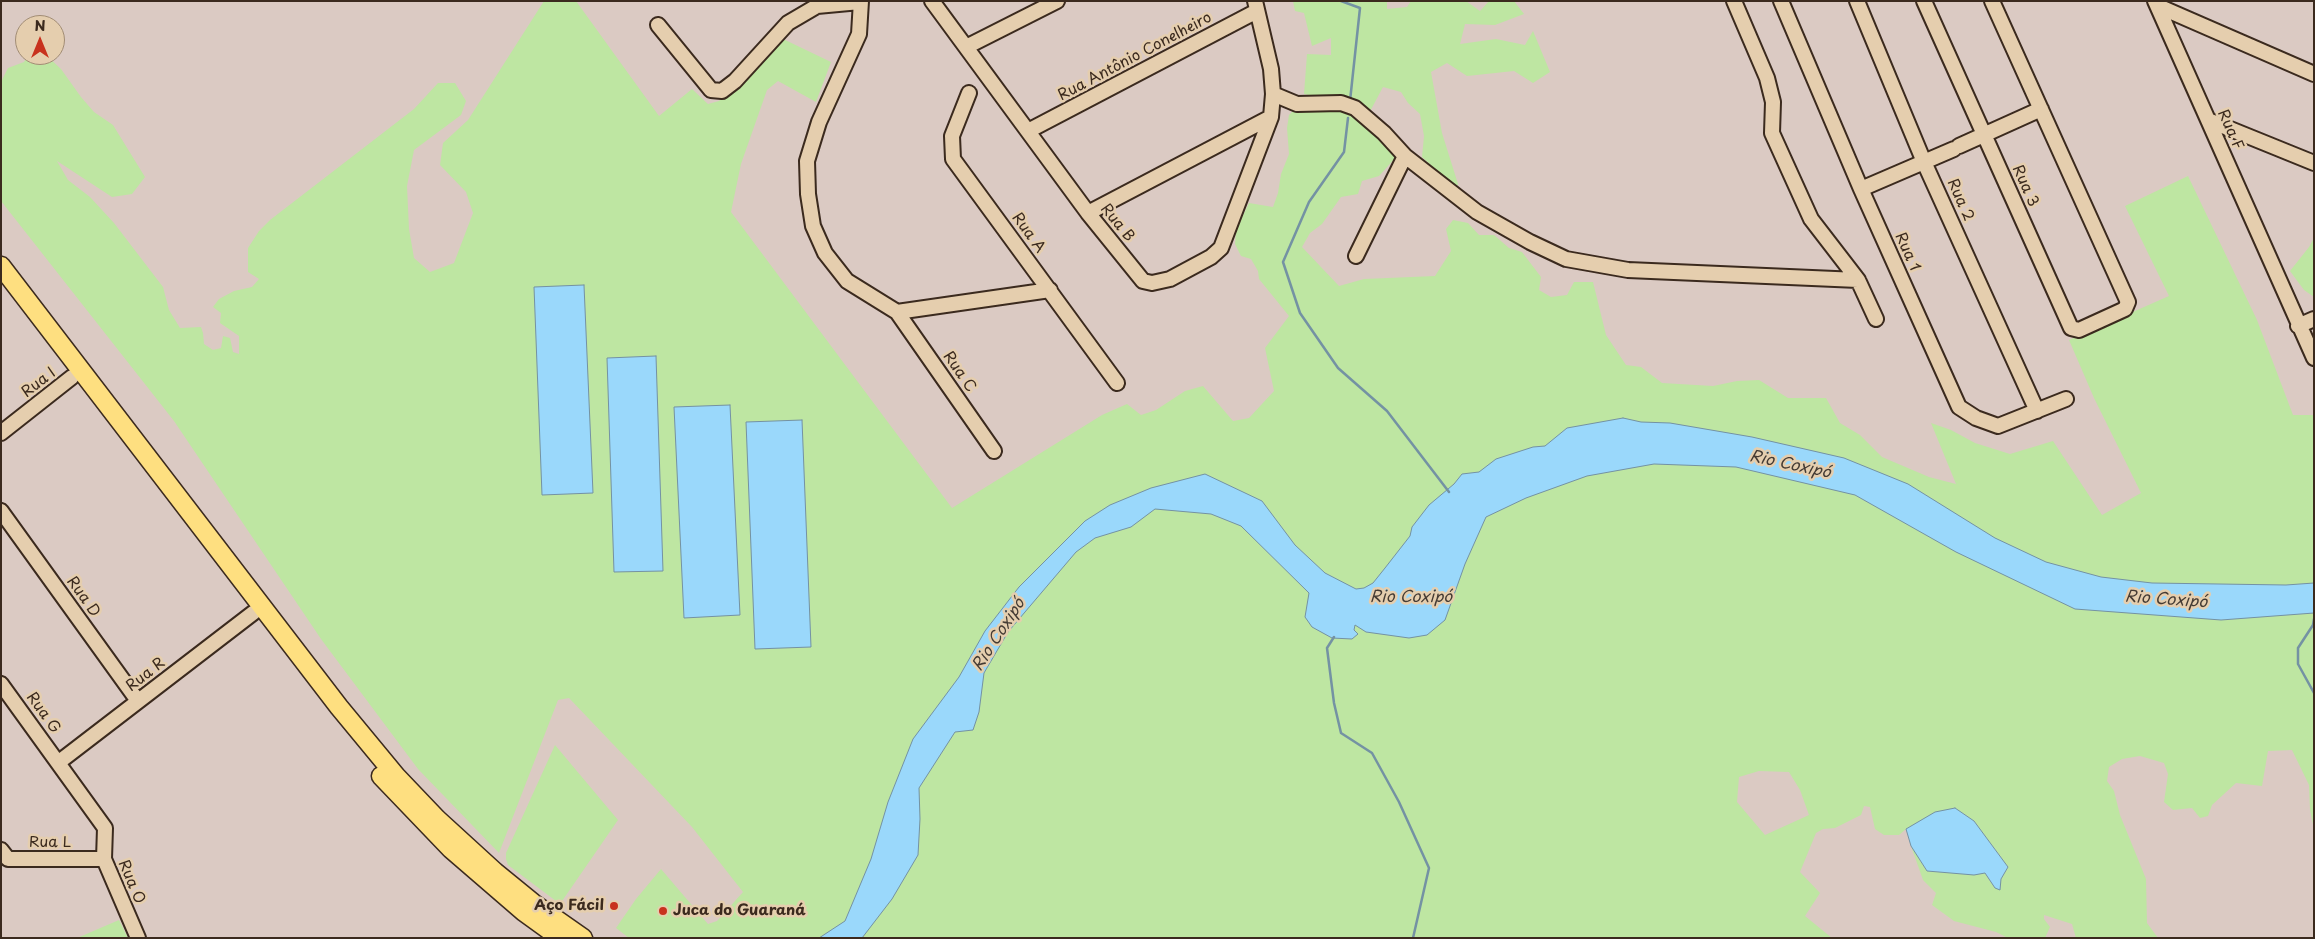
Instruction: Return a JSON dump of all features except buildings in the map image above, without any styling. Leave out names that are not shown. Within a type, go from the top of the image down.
[{"type":"main road","points":[[1,266],[339,707],[389,768],[437,819],[495,872],[533,903],[583,938]]},
{"type":"main road","points":[[1,285],[382,779],[415,814],[488,883],[560,938]]},
{"type":"street","points":[[658,25],[711,90],[722,91],[735,81],[788,23],[817,6],[861,1],[859,34],[819,122],[807,161],[808,194],[813,226],[825,253],[846,281],[897,312],[1050,290]]},
{"type":"street","name":"Rua B","points":[[932,1],[1088,213],[1143,281],[1152,283],[1170,279],[1211,257],[1221,248],[1226,240],[1271,117]]},
{"type":"street","points":[[966,47],[1057,1]]},
{"type":"street","points":[[1734,1],[1766,78],[1773,102],[1772,134],[1811,219],[1858,280],[1876,319]]},
{"type":"street","name":"Rua 1","points":[[1781,1],[1861,189],[1959,407],[1976,418],[1998,426],[2066,399]]},
{"type":"street","name":"Rua 2","points":[[1856,1],[1924,162],[2037,411]]},
{"type":"street","name":"Rua 3","points":[[1924,1],[2071,328],[2079,330],[2127,306],[2128,302],[2042,109]]},
{"type":"street","points":[[1861,189],[2042,109],[1992,1]]},
{"type":"street","points":[[2157,4],[2314,74]]},
{"type":"street","name":"Rua F","points":[[2157,4],[2298,326],[2314,358]]},
{"type":"street","points":[[1088,213],[1271,117],[1273,94],[1271,69],[1256,6]]},
{"type":"street","name":"Rua Antônio Conelheiro","points":[[1028,132],[1256,6]]},
{"type":"street","name":"Rua A","points":[[969,93],[952,136],[953,159],[1117,383]]},
{"type":"street","points":[[1273,94],[1297,104],[1341,103],[1355,108],[1384,133],[1406,156],[1477,212],[1530,242],[1566,259],[1628,270],[1858,280]]},
{"type":"street","points":[[2208,120],[2314,163]]},
{"type":"street","points":[[1356,256],[1406,156]]},
{"type":"street","name":"Rua C","points":[[897,312],[994,450]]},
{"type":"street","points":[[2298,326],[2314,319]]},
{"type":"street","name":"Rua I","points":[[1,433],[72,378]]},
{"type":"street","name":"Rua D","points":[[1,511],[138,701]]},
{"type":"street","name":"Rua R","points":[[59,762],[253,613]]},
{"type":"street","name":"Rua G","points":[[1,684],[59,762]]},
{"type":"street","name":"Rua O","points":[[59,762],[105,828],[104,859],[138,938]]},
{"type":"street","name":"Rua L","points":[[1,850],[8,860],[104,859]]},
{"type":"green space","points":[[544,1],[576,1],[659,116],[692,89],[708,104],[719,101],[781,38],[831,62],[816,102],[778,81],[767,90],[741,164],[731,212],[952,508],[1102,415],[1127,404],[1141,415],[1156,410],[1185,391],[1203,386],[1233,421],[1249,418],[1274,391],[1265,348],[1289,316],[1259,279],[1258,271],[1251,259],[1241,256],[1235,244],[1236,230],[1249,203],[1273,207],[1278,193],[1281,174],[1289,154],[1287,128],[1289,115],[1297,107],[1337,101],[1304,94],[1307,54],[1331,55],[1331,38],[1312,46],[1304,13],[1295,11],[1293,1],[1387,1],[1387,9],[1407,7],[1411,1],[1466,1],[1480,11],[1489,1],[1514,1],[1524,14],[1495,25],[1465,24],[1460,44],[1496,39],[1525,45],[1533,31],[1550,72],[1533,83],[1514,71],[1467,76],[1447,63],[1431,72],[1442,133],[1458,184],[1456,189],[1422,157],[1424,136],[1420,114],[1408,103],[1401,92],[1383,87],[1366,119],[1397,156],[1379,176],[1362,181],[1358,194],[1341,197],[1322,224],[1310,233],[1302,247],[1339,286],[1364,279],[1435,276],[1451,251],[1446,229],[1453,220],[1468,223],[1479,235],[1494,235],[1509,248],[1522,252],[1541,277],[1539,290],[1551,297],[1567,295],[1574,282],[1593,282],[1606,335],[1626,365],[1641,367],[1662,383],[1713,386],[1737,381],[1759,380],[1788,398],[1826,398],[1840,423],[1860,435],[1882,457],[1929,477],[1956,484],[1931,423],[1951,430],[1975,443],[2010,454],[2053,441],[2102,515],[2141,493],[2094,398],[2069,340],[2169,296],[2125,206],[2188,176],[2257,320],[2293,415],[2314,415],[2314,829],[2310,810],[2309,785],[2292,750],[2268,751],[2262,786],[2236,783],[2212,805],[2208,816],[2200,818],[2192,808],[2173,810],[2164,802],[2168,774],[2164,763],[2140,756],[2122,759],[2109,767],[2107,781],[2114,791],[2120,815],[2146,879],[2147,923],[2158,938],[2076,938],[2072,924],[2044,915],[2044,919],[2050,927],[2045,938],[2008,938],[1996,932],[1954,921],[1932,905],[1936,893],[1923,880],[1911,846],[1927,871],[1985,873],[1995,888],[2008,867],[1974,821],[1954,808],[1906,829],[1899,835],[1884,835],[1875,829],[1870,807],[1864,806],[1861,815],[1835,828],[1823,829],[1816,833],[1800,872],[1820,893],[1805,916],[1832,938],[629,938],[616,928],[636,899],[661,869],[708,924],[717,921],[743,892],[692,827],[569,698],[558,700],[499,853],[418,769],[321,639],[174,421],[1,201],[1,82],[8,68],[16,65],[57,65],[94,112],[113,125],[145,177],[132,194],[112,197],[57,161],[68,180],[90,197],[114,223],[163,287],[169,310],[180,328],[201,327],[204,344],[213,350],[221,348],[223,336],[230,338],[233,352],[239,354],[239,336],[220,323],[221,313],[213,307],[219,299],[234,291],[252,287],[259,279],[248,272],[248,248],[259,231],[270,220],[414,109],[438,83],[455,83],[466,101],[461,115],[414,150],[407,186],[409,229],[414,258],[430,272],[454,263],[473,213],[466,192],[440,165],[443,143],[468,120]],"holes":[[[1759,771],[1789,772],[1800,790],[1809,815],[1765,835],[1737,802],[1739,777]]]},
{"type":"green space","points":[[2314,238],[2314,297],[2304,290],[2290,271]]},
{"type":"green space","points":[[555,745],[618,820],[560,904],[508,865],[506,859],[506,853]]},
{"type":"green space","points":[[119,920],[128,938],[77,938]]},
{"type":"water","points":[[584,285],[593,493],[542,495],[534,287]]},
{"type":"water","points":[[656,356],[663,571],[614,572],[607,358]]},
{"type":"water","points":[[730,405],[740,615],[684,618],[674,407]]},
{"type":"water","name":"Rio Coxipó","points":[[1623,418],[1641,422],[1670,423],[1752,437],[1844,458],[1908,484],[1995,538],[2046,562],[2101,577],[2152,583],[2286,585],[2314,583],[2314,613],[2221,620],[2075,609],[1956,552],[1855,495],[1736,467],[1654,464],[1587,476],[1526,498],[1486,517],[1465,564],[1445,620],[1427,635],[1409,638],[1366,632],[1355,625],[1354,630],[1358,634],[1352,639],[1332,638],[1312,627],[1305,617],[1309,593],[1241,526],[1211,514],[1155,509],[1131,527],[1095,538],[1076,552],[1008,632],[984,673],[979,712],[973,730],[955,732],[919,788],[918,855],[892,899],[862,938],[819,938],[845,921],[871,859],[888,802],[913,739],[959,677],[985,631],[1019,587],[1085,521],[1110,505],[1151,488],[1205,474],[1262,501],[1295,545],[1325,573],[1356,589],[1364,588],[1373,583],[1385,568],[1410,536],[1412,527],[1429,505],[1454,484],[1462,474],[1479,472],[1496,459],[1533,447],[1545,446],[1567,428]]},
{"type":"water","points":[[802,420],[811,647],[755,649],[746,422]]},
{"type":"water","points":[[1955,808],[1974,821],[2008,867],[2001,879],[2000,890],[1995,888],[1985,873],[1974,875],[1927,871],[1911,846],[1906,829],[1935,812]]},
{"type":"waterway","points":[[1341,1],[1360,8],[1350,101]]},
{"type":"waterway","points":[[1348,118],[1344,152],[1309,202],[1283,262],[1300,313],[1338,368],[1387,411],[1449,492]]},
{"type":"waterway","points":[[2314,619],[2313,625],[2298,648],[2298,664],[2314,693]]},
{"type":"waterway","points":[[1334,637],[1327,648],[1334,703],[1341,733],[1372,753],[1399,802],[1429,868],[1413,938]]},
{"type":"place","name":"Aço Fácil","points":[[614,906]]},
{"type":"place","name":"Juca do Guaraná","points":[[663,911]]}]
